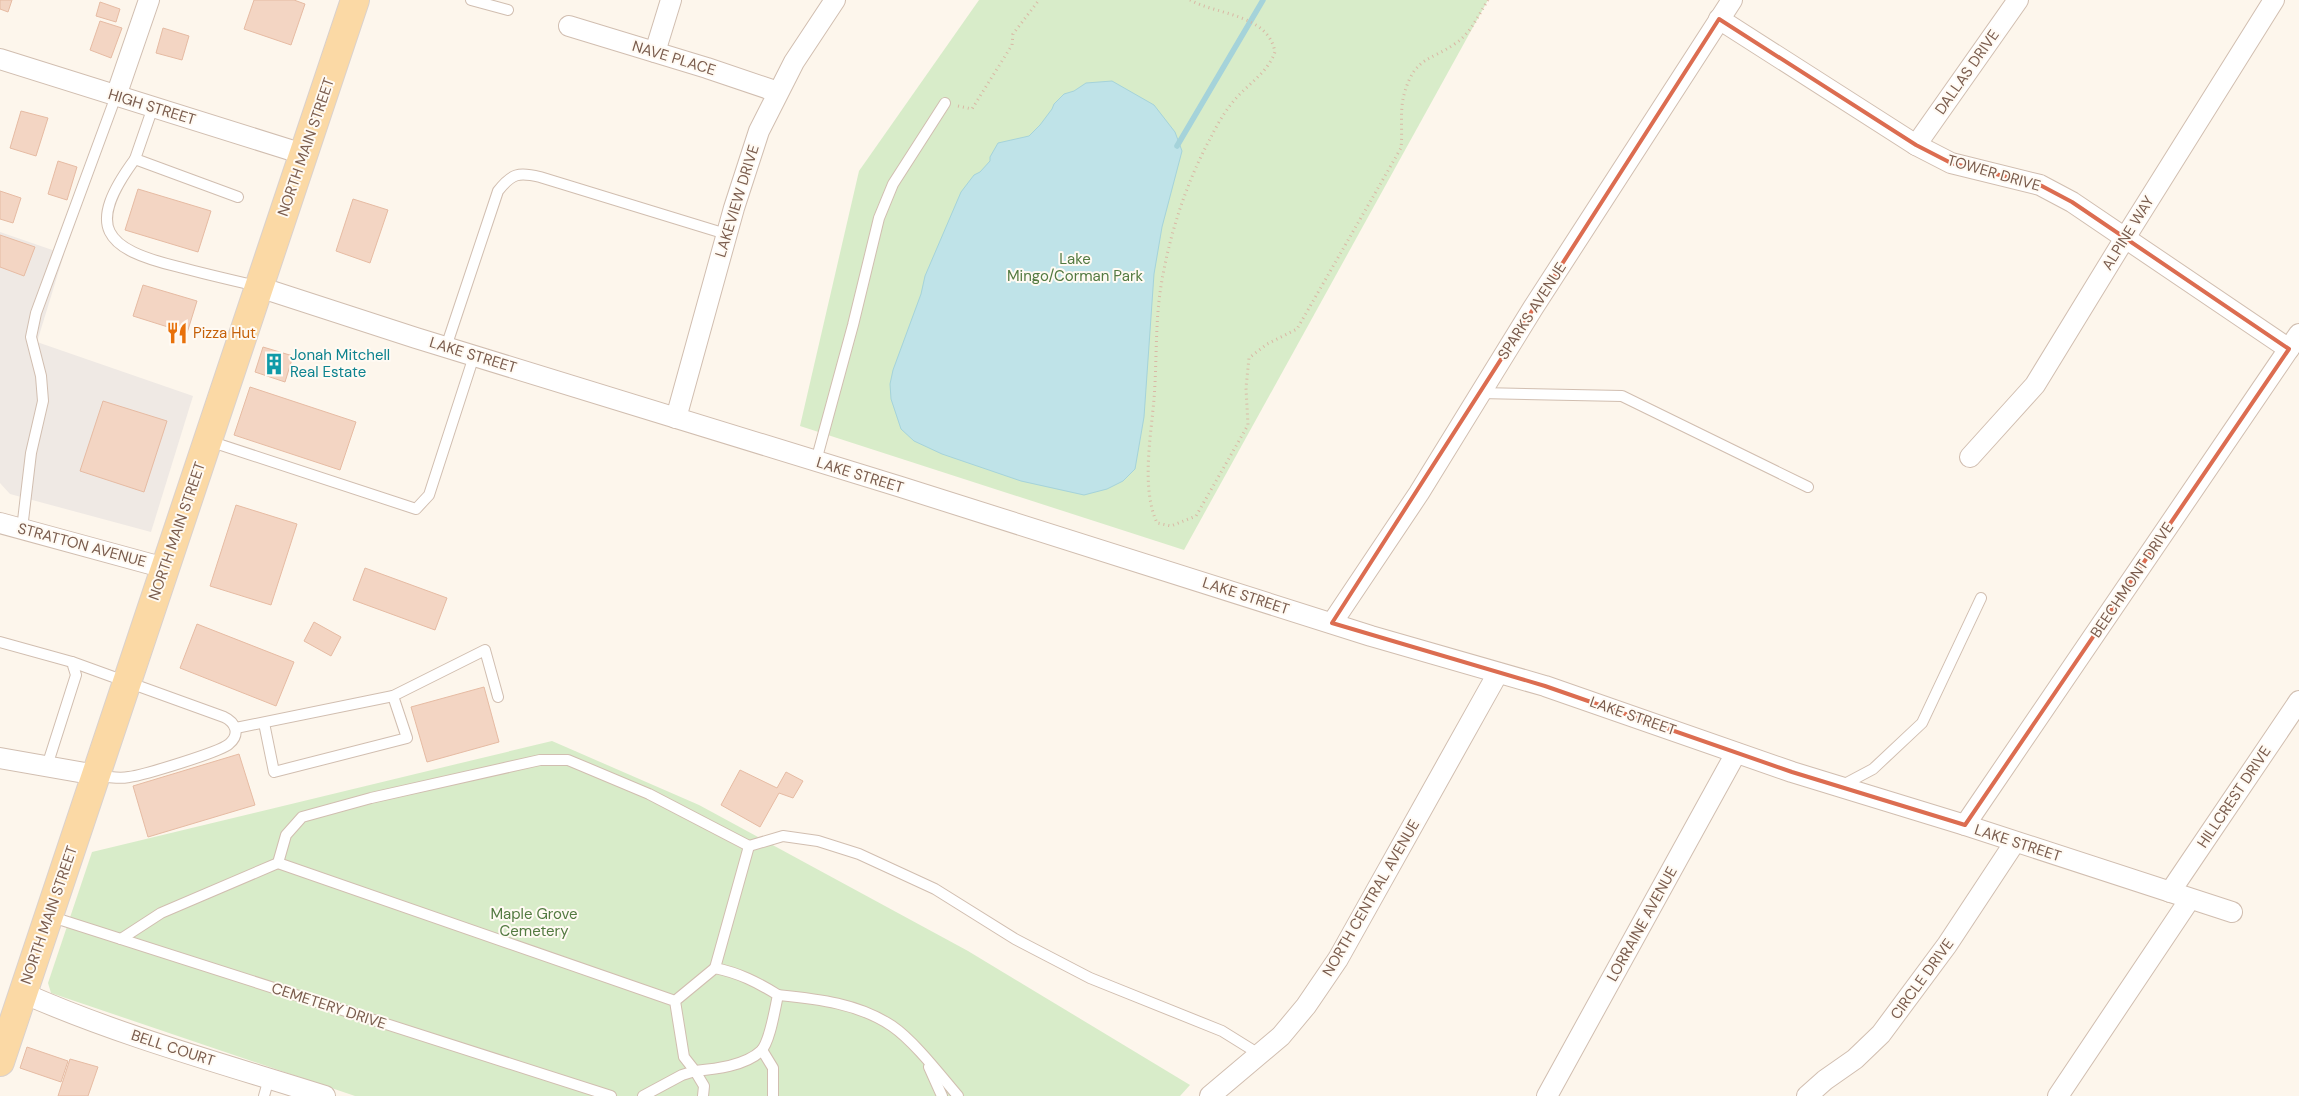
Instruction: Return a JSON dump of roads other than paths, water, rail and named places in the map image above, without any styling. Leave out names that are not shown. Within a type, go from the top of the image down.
[{"type":"main road","name":"NORTH MAIN STREET","points":[[0,1062],[355,0]]},
{"type":"street","points":[[116,96],[149,0]]},
{"type":"street","points":[[655,52],[671,0]]},
{"type":"street","name":"LAKEVIEW DRIVE","points":[[676,418],[726,234],[756,139],[778,92],[803,48],[835,0]]},
{"type":"street","name":"SPARKS AVENUE","points":[[1332,623],[1409,508],[1480,393],[1732,0]]},
{"type":"street","name":"DALLAS DRIVE","points":[[1916,145],[2018,0]]},
{"type":"street","name":"ALPINE WAY","points":[[1970,457],[2035,385],[2274,0]]},
{"type":"street","name":"TOWER DRIVE","points":[[1720,19],[1916,145],[1950,162],[2040,185],[2072,202],[2125,238],[2294,341]]},
{"type":"street","name":"NAVE PLACE","points":[[569,26],[778,92]]},
{"type":"street","name":"HIGH STREET","points":[[0,59],[304,154]]},
{"type":"street","name":"LAKE STREET","points":[[259,287],[474,356],[1332,623],[1545,686],[1736,753],[2232,912]]},
{"type":"street","name":"BEECHMONT DRIVE","points":[[1965,825],[2294,341]]},
{"type":"street","name":"STRATTON AVENUE","points":[[0,523],[165,568]]},
{"type":"street","name":"NORTH CENTRAL AVENUE","points":[[1210,1096],[1281,1036],[1294,1021],[1338,959],[1498,673]]},
{"type":"street","name":"HILLCREST DRIVE","points":[[2170,892],[2299,701]]},
{"type":"street","name":"LORRAINE AVENUE","points":[[1547,1096],[1736,753]]},
{"type":"street","points":[[0,758],[96,775]]},
{"type":"street","name":"CIRCLE DRIVE","points":[[1807,1096],[1825,1080],[1855,1059],[1881,1034],[1947,946],[2015,842]]},
{"type":"street","points":[[2058,1096],[2190,899]]},
{"type":"street","name":"BELL COURT","points":[[23,994],[59,1009],[155,1042],[266,1087],[325,1096]]},
{"type":"lane","points":[[471,0],[508,10]]},
{"type":"lane","points":[[22,529],[32,453],[43,401],[42,376],[32,336],[36,312],[116,96]]},
{"type":"lane","points":[[816,461],[853,325],[878,218],[893,184],[945,103]]},
{"type":"lane","points":[[153,107],[135,159],[121,178],[107,210],[110,233],[118,244],[130,252],[150,260],[259,287]]},
{"type":"lane","points":[[135,159],[238,197]]},
{"type":"lane","points":[[446,347],[498,191],[508,178],[524,173],[540,177],[726,234]]},
{"type":"lane","points":[[207,441],[416,509],[429,495],[474,356]]},
{"type":"lane","points":[[1480,393],[1622,396],[1808,487]]},
{"type":"lane","points":[[1840,786],[1873,769],[1922,723],[1981,598]]},
{"type":"lane","points":[[0,642],[72,662],[224,717],[233,721],[236,728],[235,736],[229,744],[211,752],[129,777],[96,775]]},
{"type":"lane","points":[[236,728],[393,696],[485,650],[498,697]]},
{"type":"lane","points":[[47,766],[76,675],[72,662]]},
{"type":"lane","points":[[264,723],[274,772],[407,738],[393,696]]},
{"type":"lane","points":[[278,863],[286,835],[302,817],[371,798],[540,760],[568,760],[649,794],[750,846],[783,836],[818,841],[859,854],[935,889],[1015,939],[1090,978],[1222,1031],[1259,1054]]},
{"type":"lane","points":[[675,1001],[715,968],[750,846]]},
{"type":"lane","points":[[121,939],[161,913],[278,863],[675,1001]]},
{"type":"lane","name":"CEMETERY DRIVE","points":[[48,916],[611,1096]]},
{"type":"lane","points":[[715,968],[735,972],[778,995],[856,1007],[893,1026],[924,1056],[958,1096]]},
{"type":"lane","points":[[647,1096],[682,1075],[718,1068],[744,1060],[762,1050],[769,1032],[778,995]]},
{"type":"lane","points":[[675,1001],[684,1057],[704,1086],[703,1096]]},
{"type":"lane","points":[[762,1050],[773,1068],[774,1096]]},
{"type":"lane","points":[[924,1056],[942,1096]]},
{"type":"water","points":[[1112,81],[1154,105],[1175,132],[1182,151],[1162,227],[1154,274],[1144,417],[1135,469],[1123,481],[1107,489],[1084,495],[1021,481],[942,454],[914,441],[901,429],[891,399],[890,384],[893,370],[921,294],[925,276],[961,192],[974,175],[980,172],[990,161],[990,157],[998,143],[1029,136],[1064,94],[1074,91],[1086,83]]},
{"type":"waterway","points":[[1177,146],[1263,0]]},
{"type":"place","name":"Pizza Hut","points":[[177,333]]},
{"type":"place","name":"Jonah Mitchell Real Estate","points":[[274,364]]},
{"type":"park label","name":"Lake Mingo/Corman Park","points":[[1075,268]]},
{"type":"park label","name":"Maple Grove Cemetery","points":[[534,922]]}]
